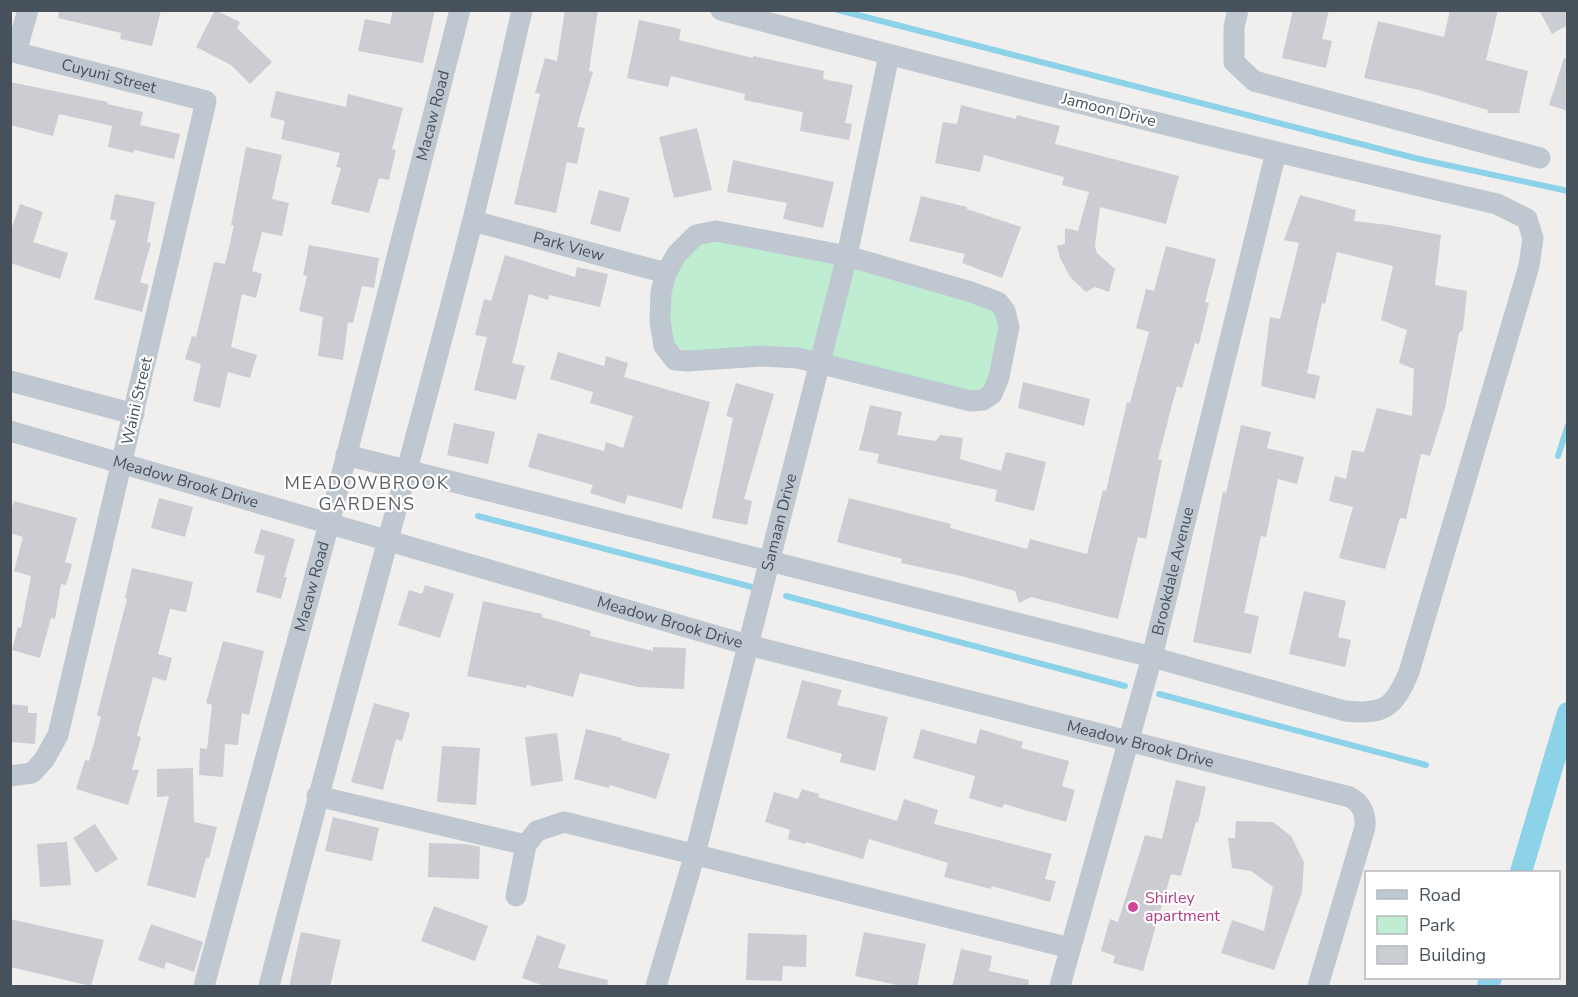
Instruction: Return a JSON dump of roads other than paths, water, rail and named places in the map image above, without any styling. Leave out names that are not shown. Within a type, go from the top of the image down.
[{"type":"street","points":[[13,51],[28,10]]},
{"type":"street","name":"Macaw Road","points":[[204,987],[328,524],[460,10]]},
{"type":"street","points":[[268,987],[317,796],[473,221],[522,10]]},
{"type":"street","name":"Jamoon Drive","points":[[346,455],[1152,657],[1345,711],[1365,713],[1380,710],[1392,702],[1409,672],[1529,266],[1533,238],[1527,219],[1497,204],[1276,152],[889,55],[722,10]]},
{"type":"street","points":[[1238,10],[1234,27],[1234,62],[1254,81],[1540,158]]},
{"type":"street","name":"Cuyuni Street","points":[[13,51],[206,101]]},
{"type":"street","name":"Samaan Drive","points":[[656,987],[695,854],[847,256],[889,55]]},
{"type":"street","name":"Waini Street","points":[[10,776],[32,773],[44,760],[58,735],[206,101]]},
{"type":"street","name":"Brookdale Avenue","points":[[1060,987],[1152,657],[1276,152]]},
{"type":"street","name":"Park View","points":[[473,221],[666,273]]},
{"type":"street","points":[[716,231],[847,256],[998,302],[1005,311],[1009,327],[999,376],[992,394],[983,400],[971,401],[798,358],[762,356],[675,360],[664,346],[660,321],[661,291],[666,273],[677,254],[696,235],[716,231]]},
{"type":"street","points":[[10,381],[134,414]]},
{"type":"street","name":"Meadow Brook Drive","points":[[10,431],[748,645],[1334,791],[1350,797],[1358,802],[1365,818],[1365,827],[1318,987]]},
{"type":"street","points":[[317,796],[526,844]]},
{"type":"street","points":[[516,896],[526,844],[537,831],[564,822],[1070,948]]},
{"type":"waterway","points":[[838,10],[1419,159],[1568,191]]},
{"type":"waterway","points":[[1558,456],[1568,425]]},
{"type":"waterway","points":[[478,516],[752,587]]},
{"type":"waterway","points":[[786,596],[1125,686]]},
{"type":"waterway","points":[[1159,694],[1426,765]]},
{"type":"waterway","points":[[1521,871],[1568,713]]},
{"type":"waterway","points":[[1488,986],[1491,979]]},
{"type":"place","name":"Shirley apartment","points":[[1133,907]]},
{"type":"district","name":"MEADOWBROOK GARDENS","points":[[367,493]]}]
